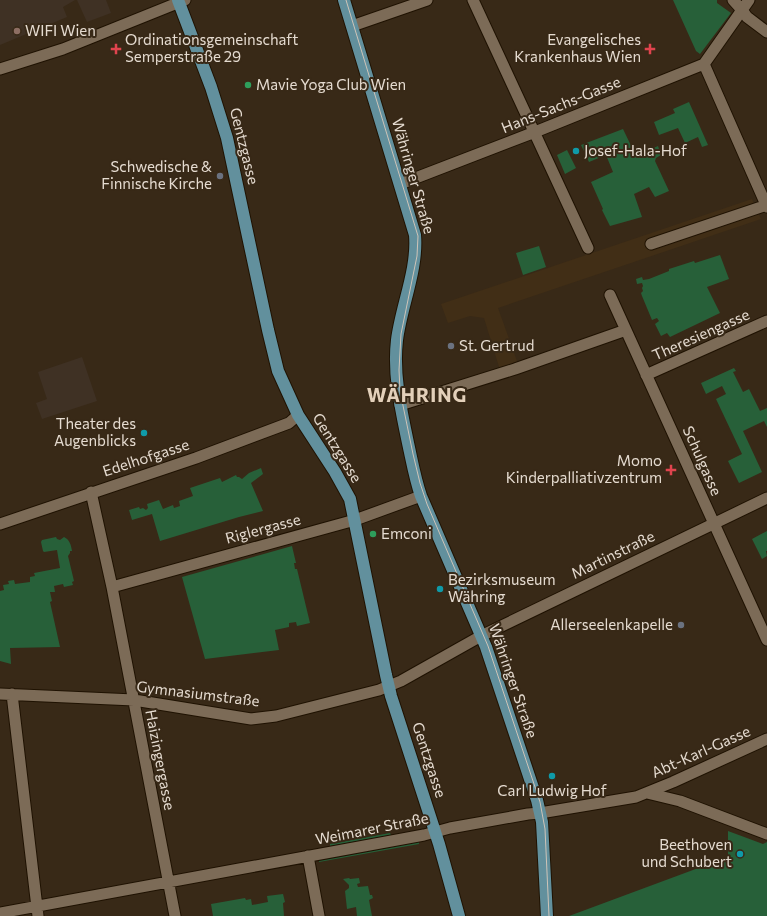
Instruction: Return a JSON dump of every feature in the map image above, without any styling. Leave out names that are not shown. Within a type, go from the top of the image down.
[{"type":"main road","name":"Währinger Straße","points":[[344,0],[400,184],[416,242],[398,340],[396,378],[400,406],[421,496],[481,636],[497,678],[540,814],[547,916]]},
{"type":"main road","name":"Gentzgasse","points":[[181,1],[227,138],[272,350],[284,387],[298,415],[335,472],[350,499],[389,686],[435,832],[459,916]]},
{"type":"street","points":[[352,26],[427,0]]},
{"type":"street","points":[[473,0],[588,248]]},
{"type":"street","points":[[733,0],[747,17],[767,32]]},
{"type":"street","points":[[651,244],[767,205],[704,64],[749,0]]},
{"type":"street","points":[[0,69],[63,49],[181,1]]},
{"type":"street","name":"Hans-Sachs-Gasse","points":[[400,184],[704,64]]},
{"type":"street","name":"Schulgasse","points":[[610,295],[767,640]]},
{"type":"street","name":"Theresiengasse","points":[[646,375],[767,321]]},
{"type":"street","points":[[400,406],[512,370],[626,330]]},
{"type":"street","name":"Edelhofgasse","points":[[0,524],[91,492],[196,458],[290,423],[298,415]]},
{"type":"street","name":"Haizingergasse","points":[[91,492],[112,587],[175,916]]},
{"type":"street","name":"Riglergasse","points":[[112,587],[355,520],[421,496]]},
{"type":"street","name":"Martinstraße","points":[[389,686],[481,636],[767,498]]},
{"type":"street","name":"Gymnasiumstraße","points":[[0,694],[134,700],[251,719],[276,716],[389,686]]},
{"type":"street","points":[[12,694],[38,911]]},
{"type":"street","name":"Abt-Karl-Gasse","points":[[647,793],[767,739]]},
{"type":"street","name":"Weimarer Straße","points":[[0,913],[38,911],[168,882],[528,814],[540,814],[636,797],[647,793],[680,801],[767,834]]},
{"type":"street","points":[[308,856],[319,916]]},
{"type":"shaded area","name":"WIFI Wien","points":[[0,0],[75,0],[63,7],[67,17],[0,45]]},
{"type":"shaded area","name":"WIFI Wien","points":[[77,0],[106,0],[111,13],[87,22]]},
{"type":"shaded area","points":[[752,199],[761,219],[498,308],[518,364],[500,370],[484,318],[470,316],[448,323],[441,304]]},
{"type":"shaded area","points":[[82,357],[97,401],[42,419],[36,403],[47,399],[38,372]]},
{"type":"green space","points":[[673,0],[717,0],[717,3],[731,13],[700,54],[696,51]]},
{"type":"green space","points":[[689,102],[708,145],[702,147],[698,137],[685,143],[678,128],[659,135],[654,122],[675,113],[673,109]]},
{"type":"green space","points":[[623,129],[636,156],[658,146],[661,155],[656,158],[655,161],[669,191],[655,197],[649,187],[634,194],[642,217],[610,226],[591,182],[613,172],[606,155],[589,162],[581,145]]},
{"type":"green space","points":[[567,150],[576,168],[565,174],[557,155]]},
{"type":"green space","points":[[539,246],[546,267],[523,275],[516,253]]},
{"type":"green space","points":[[720,255],[729,279],[707,287],[720,313],[670,337],[667,333],[661,336],[655,324],[659,321],[657,318],[652,320],[641,293],[643,291],[642,283],[637,284],[636,279],[642,277],[643,280],[649,279],[669,271],[669,269]]},
{"type":"green space","points":[[734,368],[736,371],[733,372],[743,392],[749,389],[760,411],[767,408],[767,427],[764,421],[743,431],[762,472],[739,483],[728,461],[742,454],[716,399],[726,394],[722,386],[706,394],[701,383]]},
{"type":"green space","points":[[261,468],[263,474],[251,483],[263,511],[160,541],[152,514],[132,520],[129,510],[139,507],[140,509],[143,508],[146,510],[148,508],[147,504],[159,500],[163,509],[173,505],[174,508],[180,506],[179,501],[193,496],[190,488],[220,478],[222,482],[236,475],[242,479],[249,473]]},
{"type":"green space","points":[[767,531],[767,556],[762,559],[752,539]]},
{"type":"green space","points":[[56,537],[60,540],[64,537],[70,543],[72,551],[70,551],[68,556],[74,581],[72,582],[73,585],[64,587],[63,584],[54,586],[55,592],[50,592],[52,601],[50,602],[60,647],[10,648],[11,664],[0,661],[0,591],[4,590],[3,585],[9,584],[8,581],[14,580],[15,584],[30,582],[30,577],[35,576],[34,573],[60,568],[57,550],[44,552],[41,542],[42,540]]},
{"type":"green space","points":[[292,546],[296,563],[294,563],[295,569],[297,569],[310,623],[297,626],[296,622],[289,623],[289,627],[275,630],[279,650],[205,659],[182,577]]},
{"type":"green space","points":[[728,831],[763,844],[767,842],[767,916],[569,916],[728,857]]},
{"type":"green space","points":[[390,833],[391,835],[330,846],[330,844]]},
{"type":"green space","points":[[419,841],[419,844],[319,862],[319,860]]},
{"type":"green space","points":[[359,878],[360,883],[357,884],[358,887],[368,886],[370,895],[372,895],[373,898],[369,900],[372,916],[357,916],[356,907],[347,909],[345,891],[349,888],[349,885],[343,879]]},
{"type":"green space","points":[[283,894],[285,902],[283,903],[284,916],[213,916],[211,904],[245,898],[246,900],[251,899],[252,905],[268,902],[267,896]]},
{"type":"tram line","points":[[346,0],[418,236],[417,256],[401,334],[399,370],[400,391],[413,454],[427,504],[488,646],[540,802],[545,829],[549,916]]},
{"type":"place","name":"WIFI Wien","points":[[17,31]]},
{"type":"place","name":"Ordinationsgemeinschaft Semperstraße 29","points":[[116,49]]},
{"type":"place","name":"Evangelisches Krankenhaus Wien","points":[[650,49]]},
{"type":"place","name":"Mavie Yoga Club Wien","points":[[248,85]]},
{"type":"place","name":"Josef-Hala-Hof","points":[[576,151]]},
{"type":"place","name":"Schwedische & Finnische Kirche","points":[[220,176]]},
{"type":"place","name":"St. Gertrud","points":[[451,346]]},
{"type":"place","name":"Theater des Augenblicks","points":[[144,433]]},
{"type":"place","name":"Momo Kinderpalliativzentrum","points":[[671,470]]},
{"type":"place","name":"Emconi","points":[[373,534]]},
{"type":"place","name":"Bezirksmuseum Währing","points":[[440,589]]},
{"type":"place","name":"Allerseelenkapelle","points":[[681,625]]},
{"type":"place","name":"Carl Ludwig Hof","points":[[552,776]]},
{"type":"place","name":"Beethoven und Schubert","points":[[740,854]]},
{"type":"district","name":"WÄHRING","points":[[417,395]]}]
